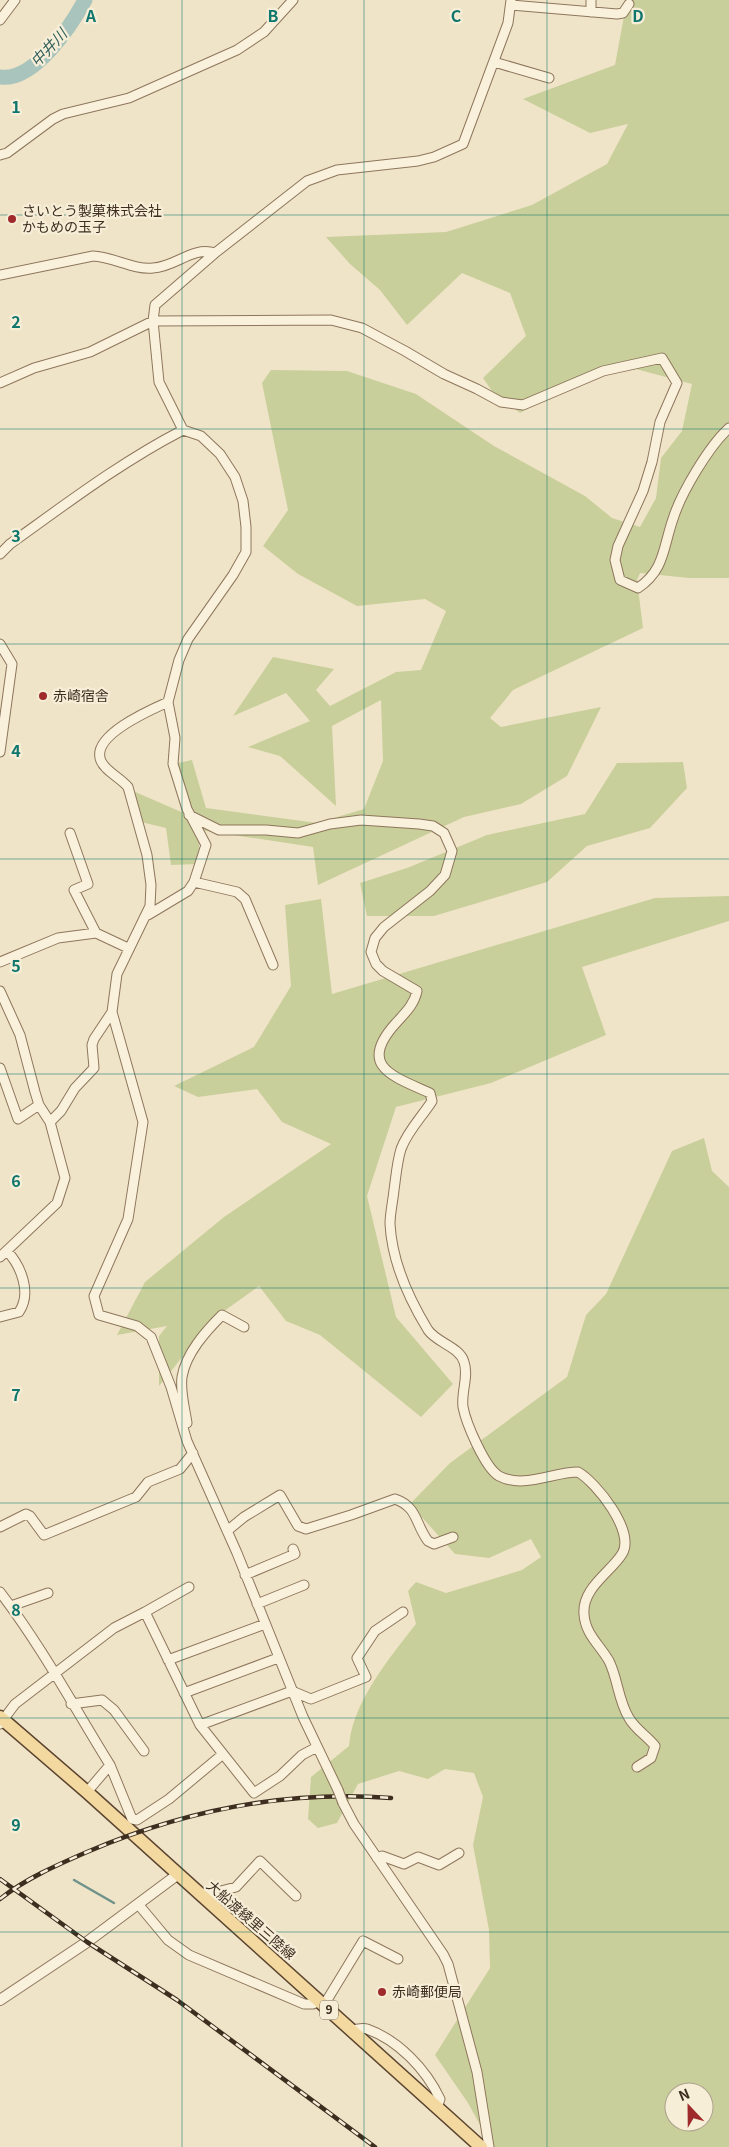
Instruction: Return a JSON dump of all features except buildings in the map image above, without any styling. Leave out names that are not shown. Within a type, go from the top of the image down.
[{"type":"main road","name":"大船渡綾里三陸線","points":[[1,1720],[88,1792],[177,1875],[481,2147]]},
{"type":"street","points":[[0,20],[15,0]]},
{"type":"street","points":[[0,155],[7,153],[58,116],[136,96],[238,50],[264,32],[293,0]]},
{"type":"street","points":[[591,0],[591,12]]},
{"type":"street","points":[[148,915],[188,891],[194,882],[206,845],[189,814],[173,764],[175,738],[168,702],[179,660],[188,639],[234,575],[246,552],[243,501],[235,477],[220,454],[201,436],[183,430],[159,382],[153,321],[154,310],[158,301],[215,253],[308,181],[337,170],[418,161],[463,144],[508,23],[511,3],[540,4],[591,12],[623,13],[629,4]]},
{"type":"street","points":[[494,62],[549,78]]},
{"type":"street","points":[[0,274],[93,256],[106,257],[143,268],[154,268],[199,251],[215,253]]},
{"type":"street","points":[[0,383],[34,368],[90,352],[153,321],[332,320],[362,328],[444,374],[501,402],[523,405],[604,371],[662,358],[677,383],[660,422],[652,462],[643,491],[618,546],[616,560],[620,580],[638,588],[656,573],[673,518],[682,497],[712,447],[729,428]]},
{"type":"street","points":[[0,554],[10,544],[141,451],[183,430]]},
{"type":"street","points":[[0,644],[12,664],[0,752]]},
{"type":"street","points":[[168,702],[148,711],[108,736],[101,744],[99,751],[104,766],[122,779],[128,787],[147,855],[150,878],[150,906],[148,915],[128,948],[118,974],[112,1012],[143,1122],[128,1218],[94,1296],[99,1315],[137,1326],[151,1337],[171,1387],[187,1441],[227,1530],[278,1658],[317,1747],[344,1803],[377,1858],[448,1964],[477,2072],[484,2106],[489,2147]]},
{"type":"street","points":[[189,814],[219,830],[266,830],[298,833],[330,824],[360,820],[433,826],[444,833],[452,851],[445,875],[430,891],[384,927],[375,938],[371,952],[376,964],[383,971],[417,991],[415,1000],[381,1044],[377,1054],[380,1066],[393,1077],[430,1093],[432,1101],[414,1125],[402,1148],[391,1212],[391,1239],[413,1306],[431,1334],[464,1360],[466,1370],[463,1408],[477,1445],[492,1470],[506,1479],[518,1480],[578,1472],[596,1486],[619,1520],[624,1537],[623,1553],[593,1586],[584,1604],[584,1614],[587,1627],[614,1672],[616,1687],[628,1718],[655,1746],[651,1758],[637,1767]]},
{"type":"street","points":[[70,832],[88,884],[74,890],[96,933]]},
{"type":"street","points":[[194,882],[237,892],[245,899],[273,965]]},
{"type":"street","points":[[0,962],[58,938],[96,933],[128,948]]},
{"type":"street","points":[[0,991],[20,1034],[39,1105],[50,1122],[65,1178],[63,1190],[57,1203],[49,1213],[4,1254],[20,1268],[24,1299],[19,1312],[0,1317]]},
{"type":"street","points":[[50,1122],[60,1111],[75,1088],[94,1068],[92,1045],[112,1012]]},
{"type":"street","points":[[0,1068],[18,1119],[39,1105]]},
{"type":"street","points":[[187,1441],[188,1424],[182,1390],[182,1376],[187,1362],[204,1333],[222,1314],[244,1327]]},
{"type":"street","points":[[0,1527],[26,1514],[30,1516],[44,1535],[136,1497],[148,1482],[180,1469],[193,1453]]},
{"type":"street","points":[[227,1530],[280,1495],[298,1526],[306,1529],[351,1516],[395,1498],[406,1503],[411,1508],[428,1541],[434,1544],[453,1537]]},
{"type":"street","points":[[245,1575],[295,1554],[293,1549]]},
{"type":"street","points":[[257,1604],[304,1585]]},
{"type":"street","points":[[1,1720],[15,1704],[57,1674],[114,1628],[189,1587]]},
{"type":"street","points":[[0,1592],[57,1674],[71,1704],[110,1766],[132,1819],[136,1820],[169,1800],[223,1754]]},
{"type":"street","points":[[11,1606],[48,1593]]},
{"type":"street","points":[[145,1612],[200,1725],[254,1793],[280,1776],[302,1755],[317,1747]]},
{"type":"street","points":[[200,1725],[292,1691],[311,1699],[366,1677],[357,1658],[375,1631],[403,1612]]},
{"type":"street","points":[[168,1660],[264,1624]]},
{"type":"street","points":[[184,1693],[278,1658]]},
{"type":"street","points":[[71,1704],[102,1700],[114,1710],[144,1751]]},
{"type":"street","points":[[88,1792],[110,1766]]},
{"type":"street","points":[[377,1858],[382,1856],[404,1864],[414,1858],[424,1858],[435,1865],[439,1865],[459,1853]]},
{"type":"street","points":[[202,1896],[240,1884],[260,1861],[296,1896]]},
{"type":"street","points":[[3,1998],[177,1875]]},
{"type":"street","points":[[138,1904],[168,1940],[189,1955],[304,2004],[322,2003],[362,1941],[398,1959]]},
{"type":"street","points":[[351,2030],[365,2028],[397,2046],[409,2056],[437,2091],[440,2099],[437,2108]]},
{"type":"green space","points":[[627,0],[729,0],[729,578],[689,578],[640,573],[637,580],[643,628],[513,690],[490,718],[501,727],[601,707],[567,776],[521,804],[464,817],[318,885],[313,847],[200,830],[198,864],[171,865],[166,828],[141,822],[133,791],[186,814],[173,764],[192,760],[206,808],[317,823],[364,809],[383,761],[381,700],[332,726],[336,806],[280,756],[248,747],[310,721],[286,693],[233,716],[273,657],[334,669],[316,690],[330,706],[396,672],[421,670],[446,611],[425,599],[357,606],[298,574],[263,546],[288,510],[262,383],[271,370],[347,371],[416,394],[494,446],[585,496],[612,518],[640,527],[656,498],[661,458],[682,431],[692,384],[636,369],[572,382],[520,413],[492,391],[483,378],[526,336],[510,293],[462,273],[407,325],[380,290],[350,264],[326,237],[446,232],[532,205],[607,164],[628,124],[590,133],[523,99],[615,65]]},
{"type":"green space","points":[[683,762],[687,788],[650,828],[587,846],[547,882],[434,916],[367,916],[360,883],[407,868],[487,835],[585,814],[617,763]]},
{"type":"green space","points":[[729,896],[729,921],[582,967],[606,1035],[491,1083],[396,1107],[367,1196],[396,1317],[453,1384],[421,1417],[320,1335],[286,1321],[259,1286],[213,1319],[159,1386],[159,1336],[167,1326],[117,1335],[145,1282],[224,1217],[331,1144],[282,1122],[257,1089],[198,1097],[174,1086],[254,1047],[291,986],[285,905],[321,899],[332,994],[655,898]]},
{"type":"green space","points":[[704,1138],[712,1171],[729,1187],[729,2147],[492,2147],[468,2103],[435,2055],[490,1968],[489,1930],[473,1845],[483,1797],[474,1773],[445,1769],[428,1779],[399,1771],[358,1784],[337,1823],[318,1828],[308,1819],[311,1777],[349,1746],[357,1713],[365,1697],[384,1666],[416,1624],[408,1591],[416,1582],[446,1593],[522,1570],[541,1557],[531,1539],[489,1558],[455,1554],[410,1504],[450,1463],[567,1377],[586,1315],[606,1294],[672,1151]]},
{"type":"waterway","name":"中井川","points":[[0,77],[13,76],[26,71],[38,62],[71,24],[85,0]]},
{"type":"waterway","points":[[74,1880],[114,1903]]},
{"type":"railway","points":[[0,1899],[53,1867],[87,1852],[160,1825],[198,1815],[274,1801],[313,1797],[391,1798]]},
{"type":"railway","points":[[0,1879],[87,1942],[177,2000],[375,2147]]},
{"type":"place","name":"さいとう製菓株式会社 かもめの玉子","points":[[12,219]]},
{"type":"place","name":"赤崎宿舎","points":[[43,696]]},
{"type":"place","name":"赤崎郵便局","points":[[382,1992]]}]
